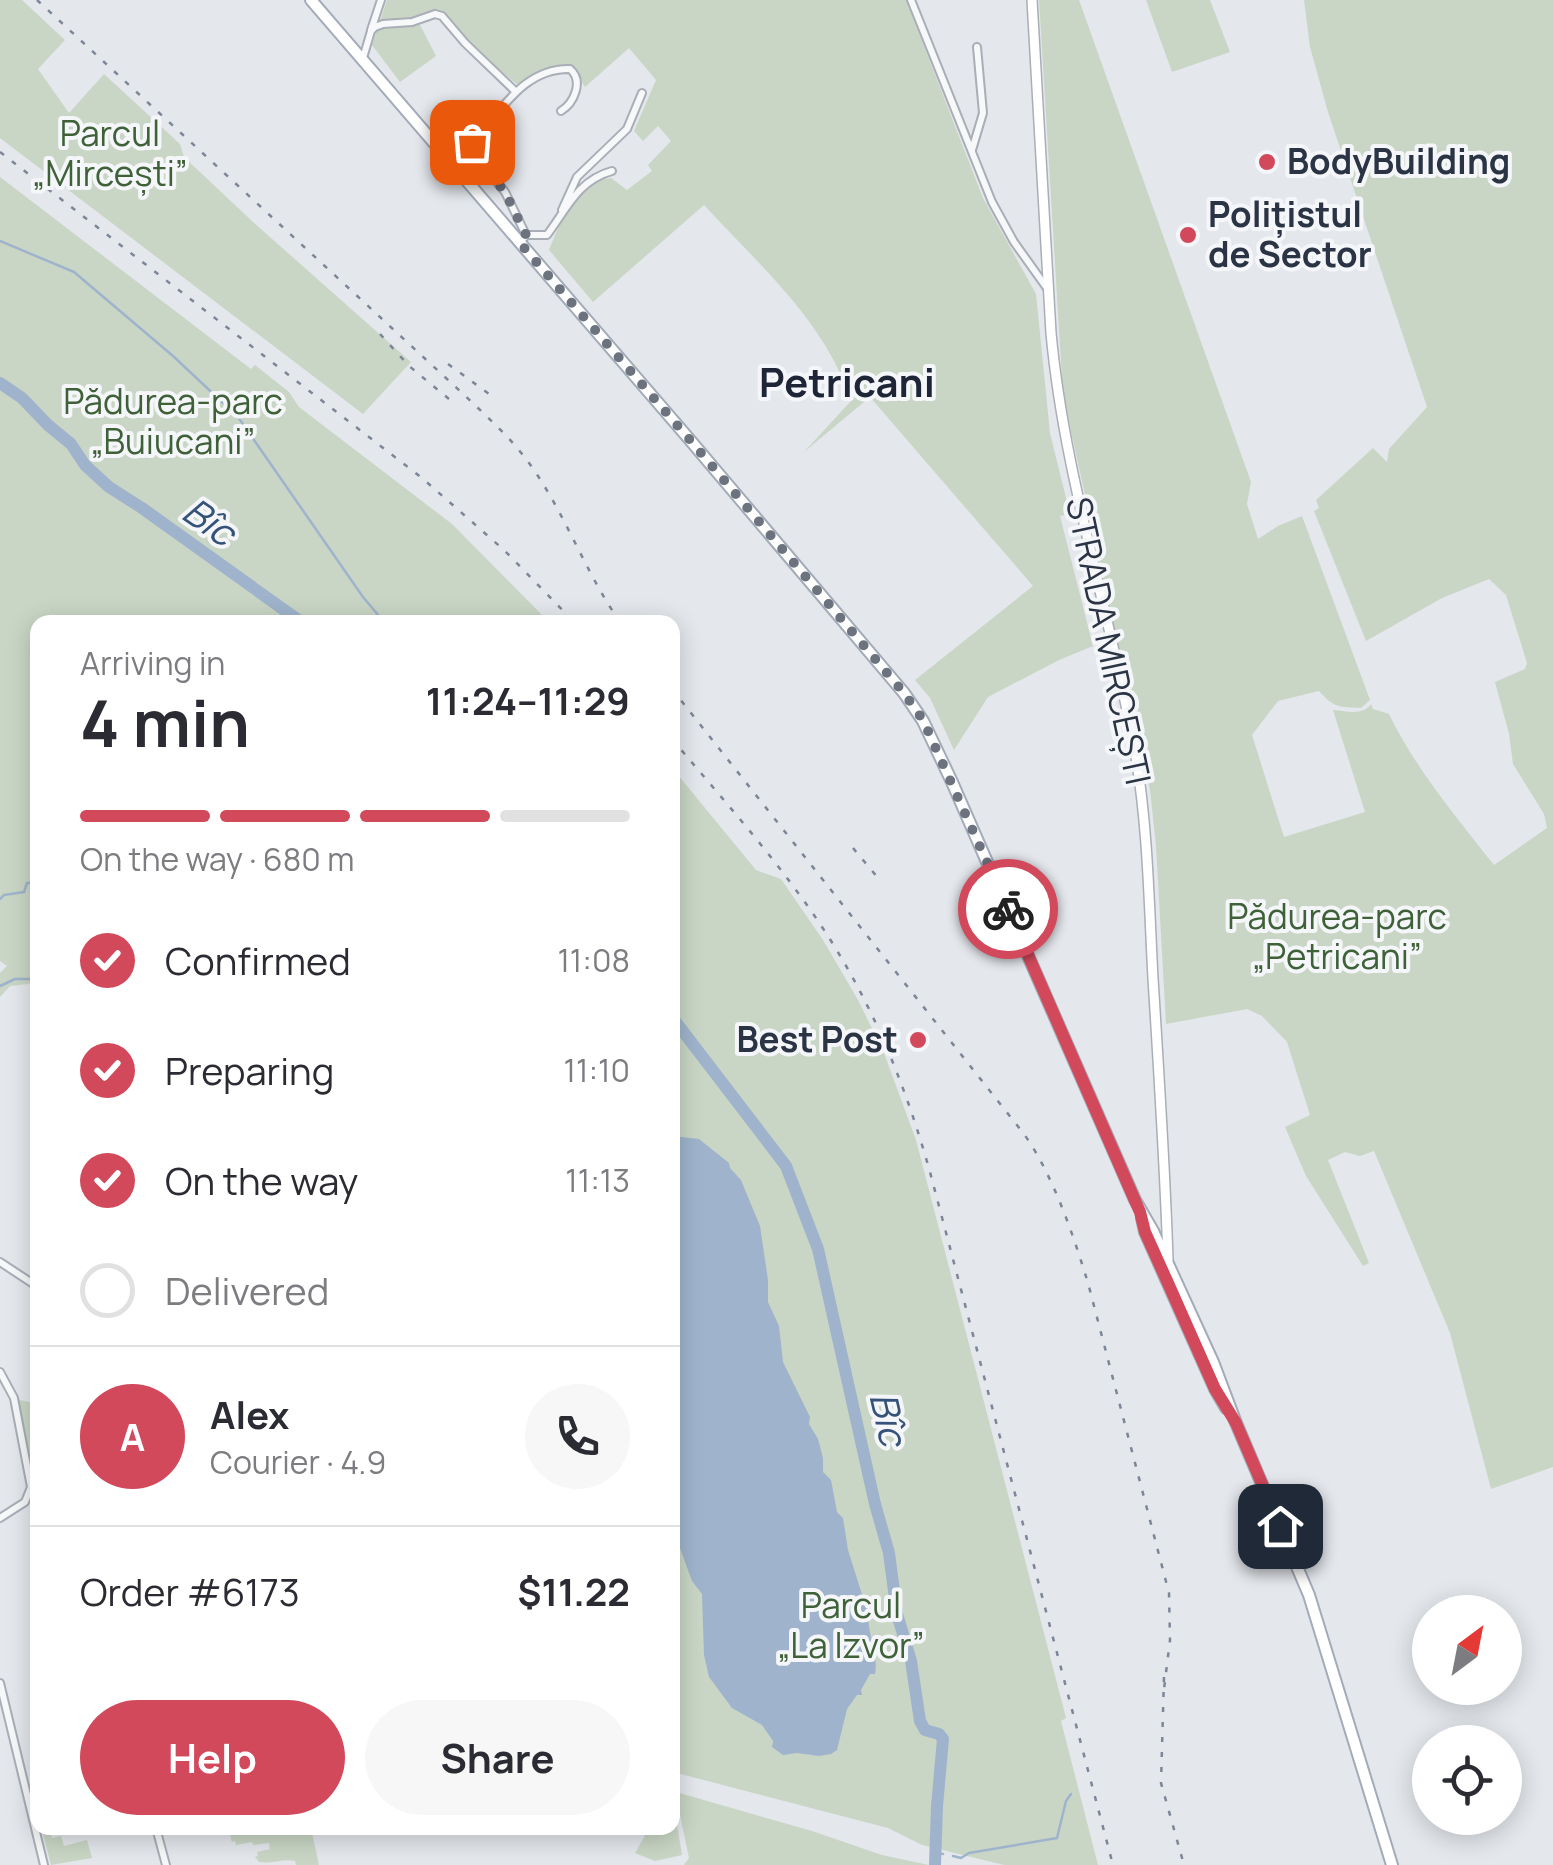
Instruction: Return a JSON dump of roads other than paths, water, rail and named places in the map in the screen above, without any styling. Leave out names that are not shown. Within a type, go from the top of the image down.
[{"type":"main road","points":[[311,0],[523,239],[874,656],[923,720],[1140,1212],[1145,1232],[1215,1389],[1236,1423]]},
{"type":"main road","name":"STRADA MIRCEȘTI","points":[[1032,0],[1056,382],[1137,767],[1165,1162],[1168,1283]]},
{"type":"main road","points":[[1140,1212],[1153,1230],[1213,1362],[1309,1595],[1392,1865]]},
{"type":"street","points":[[363,60],[382,0]]},
{"type":"street","points":[[911,0],[999,215],[1048,292]]},
{"type":"street","points":[[370,31],[383,24],[442,16],[516,90]]},
{"type":"street","points":[[971,151],[983,112],[977,46]]},
{"type":"street","points":[[561,112],[572,101],[578,82],[570,69],[548,73],[516,90],[472,142],[475,156],[505,192],[523,239],[547,235],[577,177],[624,132],[642,93]]},
{"type":"street","points":[[562,210],[590,180],[612,171]]},
{"type":"street","points":[[0,1262],[30,1281]]},
{"type":"street","points":[[0,1372],[14,1398],[30,1482]]},
{"type":"street","points":[[0,1518],[26,1502],[30,1490]]},
{"type":"street","points":[[0,1683],[30,1807]]},
{"type":"street","points":[[37,1835],[44,1865]]},
{"type":"street","points":[[158,1835],[166,1865]]},
{"type":"water","points":[[680,1137],[699,1139],[729,1163],[741,1180],[760,1226],[768,1302],[779,1326],[783,1362],[818,1439],[823,1472],[831,1480],[848,1550],[869,1610],[875,1674],[870,1674],[862,1695],[857,1695],[847,1709],[837,1750],[819,1756],[783,1755],[772,1747],[773,1741],[762,1725],[732,1708],[709,1677],[704,1655],[702,1594],[692,1581],[680,1548]]},
{"type":"waterway","points":[[0,241],[74,272],[238,417],[378,615]]},
{"type":"waterway","name":"Bîc","points":[[0,383],[71,444],[85,465],[109,487],[291,615]]},
{"type":"waterway","points":[[0,899],[24,892],[30,883]]},
{"type":"waterway","points":[[0,986],[15,979],[30,979]]},
{"type":"waterway","name":"Bîc","points":[[680,1027],[786,1166],[818,1249],[889,1553],[897,1614],[911,1661],[920,1721],[925,1730],[943,1739],[935,1865]]},
{"type":"waterway","points":[[953,1856],[961,1858],[969,1853],[1057,1838],[1071,1794]]},
{"type":"waterway","name":"Bîc","points":[[935,1852],[943,1854]]},
{"type":"railway","points":[[37,0],[503,432],[539,478],[616,615]]},
{"type":"railway","points":[[0,152],[422,478],[504,550],[567,615]]},
{"type":"railway","points":[[380,334],[409,366],[449,399]]},
{"type":"railway","points":[[448,364],[496,399]]},
{"type":"railway","points":[[680,699],[1024,1134],[1053,1186],[1088,1283],[1169,1593],[1170,1640],[1164,1689]]},
{"type":"railway","points":[[680,749],[809,907],[859,990],[899,1079],[930,1172],[1113,1865]]},
{"type":"railway","points":[[853,848],[878,878]]},
{"type":"railway","points":[[1164,1677],[1161,1783],[1184,1865]]},
{"type":"place","name":"BodyBuilding","points":[[1267,162]]},
{"type":"place","name":"Polițistul de Sector","points":[[1188,235]]},
{"type":"place","name":"Best Post","points":[[918,1040]]},
{"type":"district","name":"Petricani","points":[[847,383]]},
{"type":"park label","name":"Parcul „Mircești”","points":[[110,154]]},
{"type":"park label","name":"Pădurea-parc „Buiucani”","points":[[173,422]]},
{"type":"park label","name":"Pădurea-parc „Petricani”","points":[[1337,937]]},
{"type":"park label","name":"Parcul „La Izvor”","points":[[851,1626]]}]
